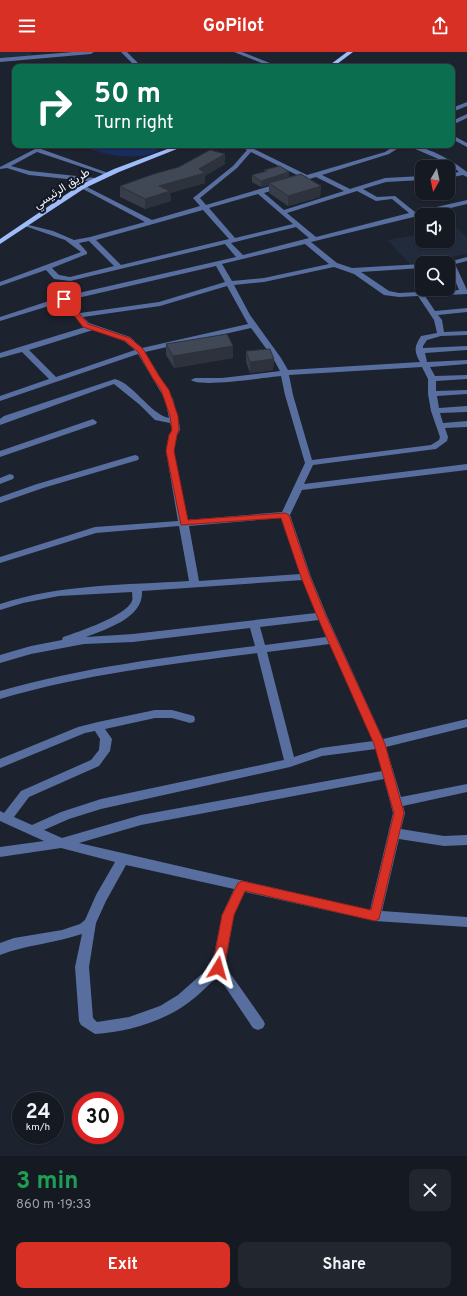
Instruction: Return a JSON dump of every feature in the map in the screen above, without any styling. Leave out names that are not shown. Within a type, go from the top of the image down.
[{"type":"main road","points":[[334,64],[350,52]]},
{"type":"main road","name":"طريق الرئيسي","points":[[0,242],[27,225],[70,194],[95,180],[176,148]]},
{"type":"street","points":[[0,60],[92,52]]},
{"type":"street","points":[[124,52],[136,64]]},
{"type":"street","points":[[237,52],[269,64]]},
{"type":"street","points":[[455,109],[467,104]]},
{"type":"street","points":[[455,122],[467,116]]},
{"type":"street","points":[[455,139],[467,145]]},
{"type":"street","points":[[246,148],[306,177]]},
{"type":"street","points":[[73,242],[91,239],[259,192],[386,153],[395,148]]},
{"type":"street","points":[[416,148],[458,165],[465,174]]},
{"type":"street","points":[[3,167],[37,150],[108,174]]},
{"type":"street","points":[[240,258],[230,241],[196,198],[236,168],[249,150]]},
{"type":"street","points":[[3,167],[29,173],[95,180]]},
{"type":"street","points":[[315,174],[349,192]]},
{"type":"street","points":[[455,175],[465,174]]},
{"type":"street","points":[[283,212],[393,178],[415,178]]},
{"type":"street","points":[[83,187],[151,222]]},
{"type":"street","points":[[358,189],[376,199],[393,197],[414,214]]},
{"type":"street","points":[[259,192],[298,225],[334,265]]},
{"type":"street","points":[[47,267],[57,277],[70,279],[119,267],[141,271],[218,264],[467,202]]},
{"type":"street","points":[[0,284],[85,253],[73,242],[27,225]]},
{"type":"street","points":[[0,319],[64,299],[230,241],[298,225]]},
{"type":"street","points":[[91,239],[119,267]]},
{"type":"street","points":[[455,262],[467,260]]},
{"type":"street","points":[[455,263],[467,264]]},
{"type":"street","points":[[218,264],[253,325],[277,358],[285,373],[289,395],[309,464],[285,515],[306,577],[322,616],[380,744],[399,813],[375,916]]},
{"type":"street","points":[[78,316],[110,310],[160,304],[229,283],[264,280],[334,265],[354,270],[415,266]]},
{"type":"street","points":[[354,270],[387,293],[415,295]]},
{"type":"street","points":[[455,270],[465,292],[455,293]]},
{"type":"street","points":[[422,296],[438,320],[441,334]]},
{"type":"street","points":[[64,299],[86,325],[91,328],[127,339],[140,351],[165,390],[169,399],[176,430],[173,435],[170,451],[195,585]]},
{"type":"street","points":[[434,314],[467,310]]},
{"type":"street","points":[[0,399],[140,351],[253,325]]},
{"type":"street","points":[[0,356],[91,328]]},
{"type":"street","points":[[309,464],[433,447],[443,441],[444,437],[435,411],[432,394],[432,379],[419,351],[419,346],[424,338],[441,334],[467,333]]},
{"type":"street","points":[[23,348],[54,380]]},
{"type":"street","points":[[419,351],[467,348]]},
{"type":"street","points":[[195,380],[222,380],[285,373],[467,362]]},
{"type":"street","points":[[432,379],[467,377]]},
{"type":"street","points":[[0,422],[7,418],[115,381],[143,403],[158,418],[174,422]]},
{"type":"street","points":[[432,394],[467,392]]},
{"type":"street","points":[[435,411],[467,409]]},
{"type":"street","points":[[0,454],[93,422]]},
{"type":"street","points":[[441,426],[467,424]]},
{"type":"street","points":[[0,500],[40,486],[135,458]]},
{"type":"street","points":[[298,488],[467,467]]},
{"type":"street","points":[[0,481],[10,478]]},
{"type":"street","points":[[0,560],[95,530],[285,515]]},
{"type":"street","points":[[0,607],[22,600],[59,593],[306,577]]},
{"type":"street","points":[[54,645],[104,626],[132,608],[137,600],[137,588]]},
{"type":"street","points":[[0,659],[16,653],[54,645],[120,637],[133,638],[322,616]]},
{"type":"street","points":[[254,623],[290,763]]},
{"type":"street","points":[[0,695],[37,684],[98,672],[222,653],[333,640]]},
{"type":"street","points":[[0,764],[82,730],[98,726],[155,714],[172,714],[190,719]]},
{"type":"street","points":[[31,831],[66,815],[101,804],[290,763],[306,756],[321,752],[380,744],[467,723]]},
{"type":"street","points":[[98,726],[106,739],[104,751],[95,763],[25,794],[3,817],[15,824],[61,843],[123,859],[242,886],[375,916],[467,922]]},
{"type":"street","points":[[0,852],[61,843],[141,820],[388,774]]},
{"type":"street","points":[[396,803],[467,788]]},
{"type":"street","points":[[394,833],[444,841],[467,840]]},
{"type":"street","points":[[123,859],[100,899],[90,923],[82,967],[83,998],[86,1021],[95,1028],[104,1028],[134,1022],[168,1008],[182,999],[218,968],[228,915],[242,886]]},
{"type":"street","points":[[0,949],[14,944],[76,931],[84,928],[90,923]]},
{"type":"street","points":[[218,968],[225,975],[258,1024]]},
{"type":"shaded area","points":[[0,52],[31,52],[31,56],[0,57]]},
{"type":"shaded area","points":[[87,148],[154,148],[159,151],[129,157],[98,152]]},
{"type":"shaded area","points":[[455,228],[457,228],[467,237],[467,254],[455,256],[415,256],[415,263],[410,264],[387,240],[415,235],[415,248],[455,248]]},
{"type":"building","points":[[210,150],[225,154],[199,169],[205,173],[159,186],[170,191],[145,199],[120,186],[179,167]]},
{"type":"building","points":[[280,166],[289,172],[261,181],[252,175],[267,171],[264,170]]},
{"type":"building","points":[[301,174],[321,186],[288,196],[269,183]]},
{"type":"building","points":[[227,334],[233,346],[173,356],[166,344]]},
{"type":"building","points":[[270,349],[274,359],[250,362],[246,351]]},
{"type":"route","points":[[64,299],[86,325],[94,329],[127,339],[140,351],[165,390],[174,416],[176,430],[173,435],[170,451],[173,459],[184,523],[285,515],[306,577],[322,616],[380,744],[399,813],[375,916],[242,886],[228,915],[221,943],[218,968]]}]
